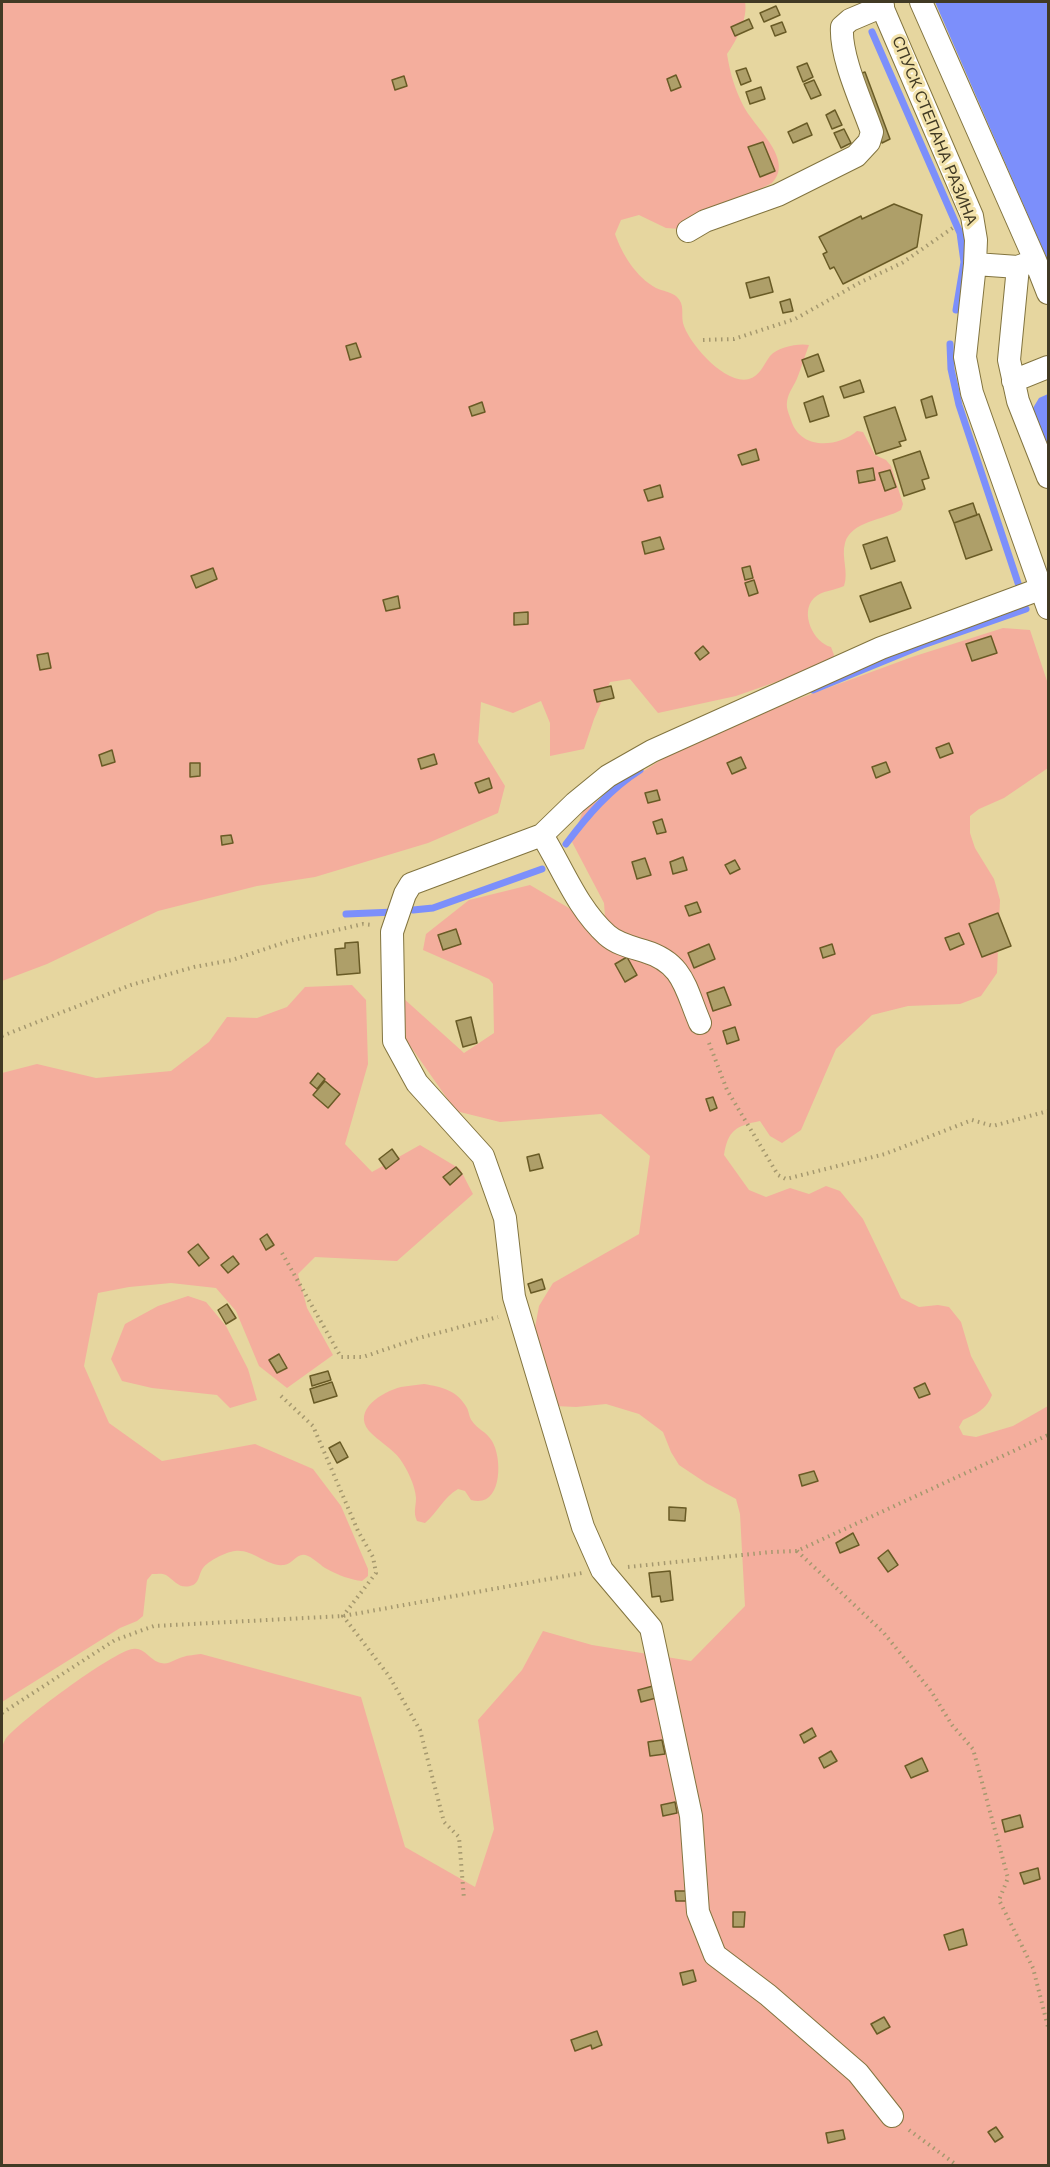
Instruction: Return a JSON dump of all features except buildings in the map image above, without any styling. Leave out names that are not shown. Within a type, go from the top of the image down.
[{"type":"street","points":[[921,2],[1026,264],[1048,293]]},
{"type":"street","points":[[688,231],[705,221],[778,195],[856,156],[869,142],[872,132],[845,55],[841,39],[842,27],[850,20],[881,4]]},
{"type":"street","name":"СПУСК СТЕПАНА РАЗИНА","points":[[881,4],[972,216],[976,240],[975,264],[965,357],[972,393],[1044,599]]},
{"type":"street","points":[[975,264],[1026,264]]},
{"type":"street","points":[[1026,264],[1010,336],[1010,360],[1018,401],[1048,477]]},
{"type":"street","points":[[1013,381],[1048,367]]},
{"type":"street","points":[[892,2116],[858,2073],[768,1995],[715,1955],[698,1912],[691,1816],[651,1628],[602,1570],[583,1527],[514,1298],[505,1218],[483,1156],[417,1083],[394,1041],[392,932],[405,894],[411,884],[542,835],[575,803],[608,776],[652,751],[881,648],[1044,599]]},
{"type":"street","points":[[542,835],[587,915],[609,937],[622,945],[666,960],[678,970],[700,1023]]},
{"type":"path","points":[[703,340],[734,339],[795,319],[861,282],[902,263],[972,216]]},
{"type":"path","points":[[2,1036],[131,985],[173,973],[232,960],[289,941],[363,924],[394,927]]},
{"type":"path","points":[[700,1023],[720,1067],[727,1090],[778,1175],[786,1179],[885,1154],[972,1120],[993,1125],[1048,1111]]},
{"type":"path","points":[[282,1253],[341,1357],[363,1357],[419,1338],[519,1312]]},
{"type":"path","points":[[281,1396],[313,1426],[358,1532],[376,1566],[376,1573],[343,1616]]},
{"type":"path","points":[[2,1713],[115,1640],[154,1626],[343,1616],[602,1570],[797,1551],[1048,1435]]},
{"type":"path","points":[[797,1551],[884,1632],[931,1691],[952,1725],[973,1749],[1008,1878],[999,1900],[1033,1968],[1048,2027]]},
{"type":"path","points":[[343,1616],[389,1676],[420,1730],[444,1822],[459,1837],[464,1899]]},
{"type":"path","points":[[892,2116],[958,2166]]},
{"type":"shaded area","points":[[2,2],[745,2],[743,22],[727,54],[728,61],[735,88],[744,107],[776,154],[779,164],[778,174],[772,183],[680,229],[666,228],[639,215],[621,220],[615,234],[626,257],[642,278],[656,288],[677,297],[682,306],[686,331],[700,351],[719,370],[740,379],[749,379],[759,373],[770,356],[778,350],[794,345],[809,345],[787,402],[788,411],[796,430],[802,437],[820,443],[840,441],[857,431],[863,432],[875,455],[886,460],[891,466],[903,504],[901,510],[869,522],[848,536],[844,548],[846,575],[844,586],[821,593],[810,604],[808,619],[810,627],[819,640],[831,647],[833,659],[824,665],[736,696],[658,713],[630,679],[610,682],[584,749],[550,756],[550,723],[541,701],[513,713],[481,702],[478,742],[505,786],[498,813],[428,843],[315,877],[257,886],[158,911],[47,964],[2,981]]},
{"type":"shaded area","points":[[1003,628],[1030,630],[1048,684],[1048,768],[1004,798],[979,809],[970,816],[970,833],[975,848],[994,879],[1000,900],[997,973],[981,996],[960,1004],[908,1006],[872,1015],[836,1049],[801,1130],[782,1143],[770,1136],[760,1121],[745,1125],[734,1130],[728,1140],[724,1155],[749,1190],[766,1197],[790,1188],[809,1194],[826,1186],[840,1191],[863,1219],[901,1298],[919,1307],[938,1305],[949,1307],[961,1322],[971,1356],[992,1395],[984,1407],[963,1420],[959,1427],[963,1435],[976,1437],[1013,1426],[1048,1406],[1048,2165],[2,2166],[2,1749],[5,1740],[45,1704],[107,1661],[133,1649],[141,1650],[157,1662],[164,1663],[185,1656],[201,1654],[361,1697],[405,1847],[475,1887],[494,1829],[478,1720],[522,1670],[543,1631],[592,1645],[691,1661],[745,1606],[740,1514],[736,1499],[679,1465],[663,1432],[639,1414],[606,1404],[576,1407],[555,1406],[534,1333],[539,1306],[553,1283],[639,1234],[650,1156],[601,1114],[500,1122],[456,1111],[406,1040],[402,997],[464,1053],[494,1033],[493,984],[489,979],[423,950],[426,934],[469,900],[530,885],[606,930],[604,903],[572,842],[583,810],[667,756],[787,703],[912,657]]},
{"type":"shaded area","points":[[352,985],[366,1000],[368,1064],[345,1144],[372,1172],[420,1145],[460,1169],[473,1194],[397,1261],[315,1257],[298,1274],[307,1308],[333,1355],[287,1388],[259,1366],[236,1311],[216,1288],[171,1283],[98,1293],[84,1366],[109,1423],[162,1461],[255,1444],[313,1469],[341,1506],[368,1569],[368,1576],[362,1581],[353,1580],[327,1569],[311,1557],[304,1555],[298,1556],[287,1564],[278,1565],[242,1551],[222,1555],[209,1563],[203,1568],[196,1583],[190,1586],[180,1585],[164,1574],[152,1574],[147,1580],[143,1616],[2,1702],[2,1073],[37,1064],[96,1078],[171,1071],[209,1042],[227,1017],[257,1018],[287,1007],[305,987]]},
{"type":"shaded area","points":[[188,1296],[206,1302],[226,1326],[248,1369],[257,1400],[230,1408],[217,1395],[152,1388],[122,1381],[111,1359],[125,1324],[158,1306]]},
{"type":"shaded area","points":[[424,1384],[449,1390],[459,1397],[472,1421],[492,1441],[498,1459],[497,1481],[489,1497],[481,1501],[471,1500],[465,1491],[458,1489],[425,1523],[417,1521],[415,1493],[405,1467],[397,1455],[369,1431],[364,1416],[372,1403],[386,1393],[401,1387]]},
{"type":"water","points":[[935,2],[1048,2],[1048,261]]},
{"type":"water","points":[[1048,394],[1048,451],[1033,408],[1039,398]]},
{"type":"waterway","points":[[872,32],[960,233],[964,262],[956,310]]},
{"type":"waterway","points":[[950,344],[951,369],[959,405],[1020,589]]},
{"type":"waterway","points":[[813,690],[923,645],[1026,609]]},
{"type":"waterway","points":[[566,844],[600,804],[640,770]]},
{"type":"waterway","points":[[413,910],[433,908],[542,869]]},
{"type":"waterway","points":[[346,914],[395,912]]}]
